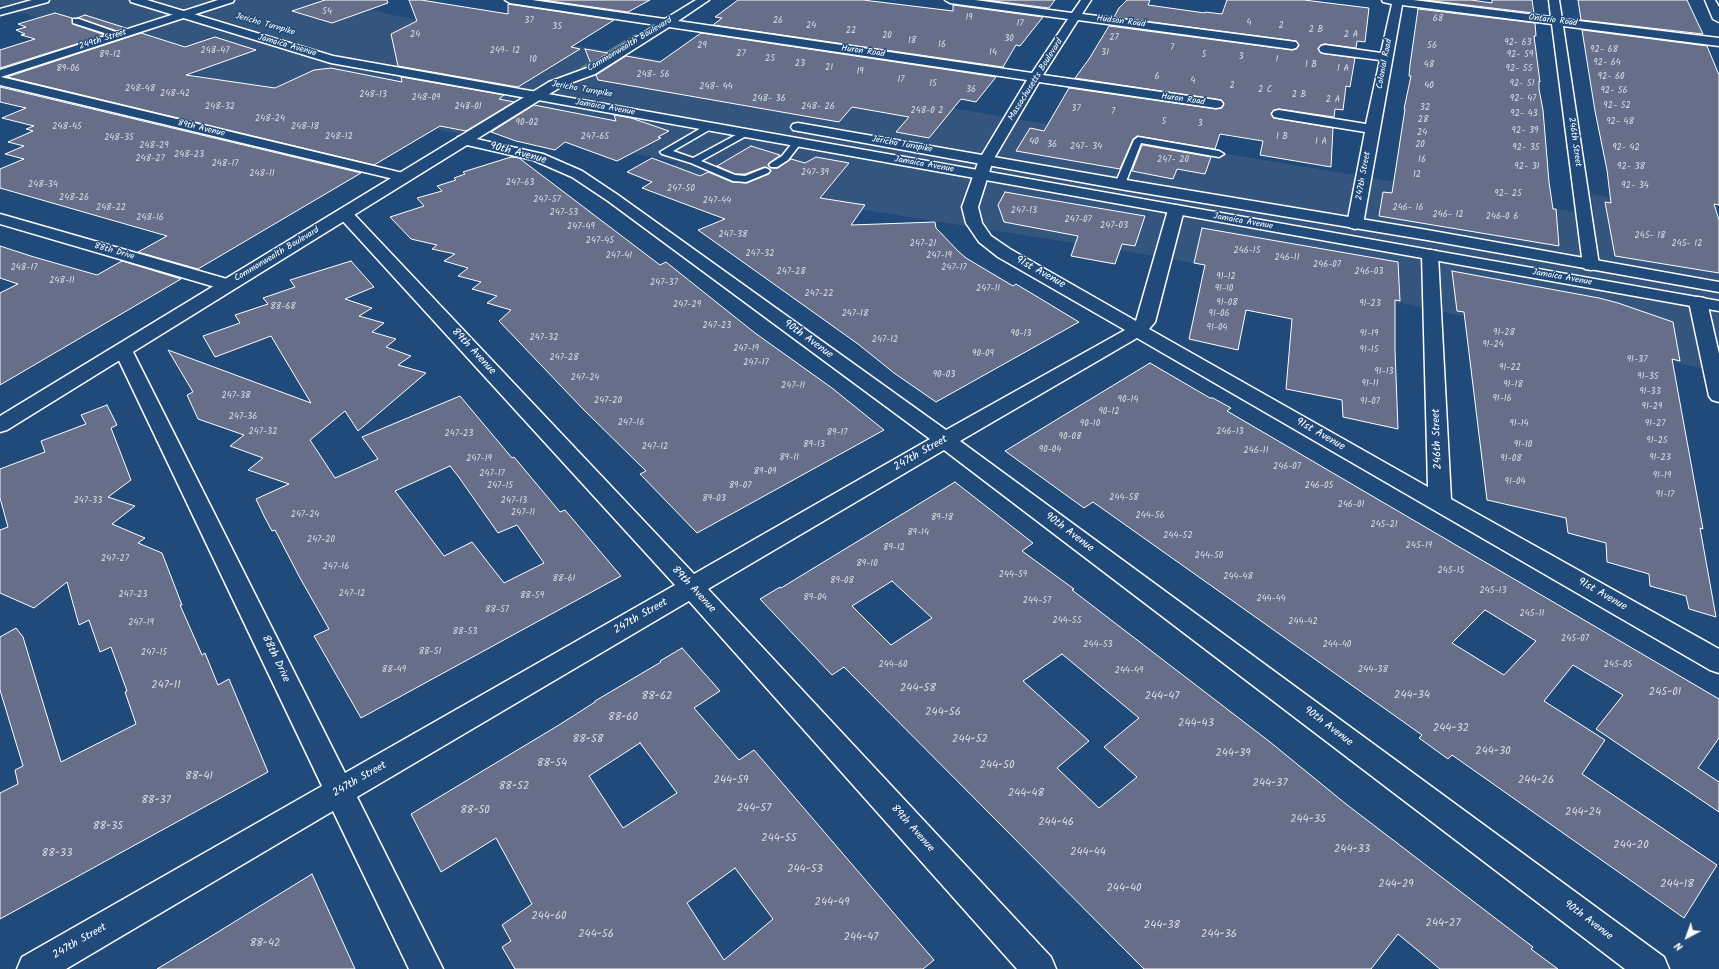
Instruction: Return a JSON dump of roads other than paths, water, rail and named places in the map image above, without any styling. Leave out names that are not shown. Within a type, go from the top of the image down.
[{"type":"street","points":[[0,12],[44,0]]},
{"type":"street","name":"Jamaica Avenue","points":[[134,0],[331,59],[535,96],[797,143],[984,168],[1120,184],[1719,287]]},
{"type":"street","name":"249th Street","points":[[0,74],[229,0]]},
{"type":"street","name":"Huron Road","points":[[510,0],[648,20],[664,18],[1035,78],[1216,104]]},
{"type":"street","name":"Commonwealth Boulevard","points":[[0,425],[535,96],[554,85],[591,71],[664,18],[704,0]]},
{"type":"street","name":"Hudson Road","points":[[950,0],[1292,45]]},
{"type":"street","name":"Massachusetts Boulevard","points":[[984,168],[1035,78],[1086,0]]},
{"type":"street","name":"Ontario Road","points":[[1394,0],[1719,42]]},
{"type":"street","name":"Colonial Road","points":[[1372,129],[1386,57],[1394,0]]},
{"type":"street","name":"246th Street","points":[[1554,0],[1591,265],[1595,284]]},
{"type":"street","points":[[1710,0],[1719,19]]},
{"type":"street","name":"Jericho Turnpike","points":[[189,2],[227,14]]},
{"type":"street","name":"Commonwealth Boulevard","points":[[635,29],[648,20]]},
{"type":"street","points":[[1325,49],[1386,57]]},
{"type":"street","name":"Commonwealth Boulevard","points":[[554,85],[574,66],[581,62]]},
{"type":"street","name":"89th Avenue","points":[[0,81],[402,177]]},
{"type":"street","name":"Jericho Turnpike","points":[[538,82],[576,89]]},
{"type":"street","points":[[642,101],[665,105]]},
{"type":"street","points":[[1280,114],[1372,129]]},
{"type":"street","name":"Jericho Turnpike","points":[[782,124],[984,168]]},
{"type":"street","name":"247th Street","points":[[1355,224],[1372,129]]},
{"type":"street","name":"90th Avenue","points":[[464,140],[538,157],[577,174],[613,198],[945,440],[1652,969]]},
{"type":"street","name":"Jamaica Avenue","points":[[984,168],[1176,210],[1719,306]]},
{"type":"street","name":"91st Avenue","points":[[984,168],[970,207],[974,223],[985,239],[1004,253],[1156,342],[1719,662]]},
{"type":"street","name":"247th Street","points":[[34,969],[1137,330],[1146,322],[1176,210]]},
{"type":"street","name":"89th Avenue","points":[[345,214],[691,587],[1039,969]]},
{"type":"street","name":"88th Drive","points":[[0,219],[228,285]]},
{"type":"street","points":[[1241,222],[1266,220],[1337,230],[1346,229],[1355,224]]},
{"type":"street","name":"246th Street","points":[[1430,255],[1440,504]]},
{"type":"street","points":[[1698,302],[1705,296],[1719,291]]},
{"type":"street","points":[[1698,302],[1719,313]]},
{"type":"street","points":[[1698,302],[1719,396]]},
{"type":"street","name":"88th Drive","points":[[122,350],[340,791],[426,969]]},
{"type":"lane","points":[[76,21],[120,35]]},
{"type":"lane","points":[[708,127],[665,152],[694,161],[733,178],[746,178],[765,171]]},
{"type":"lane","points":[[694,161],[745,133]]},
{"type":"lane","points":[[1120,184],[1138,140],[1219,154]]},
{"type":"lane","points":[[774,165],[785,158],[797,143]]}]
